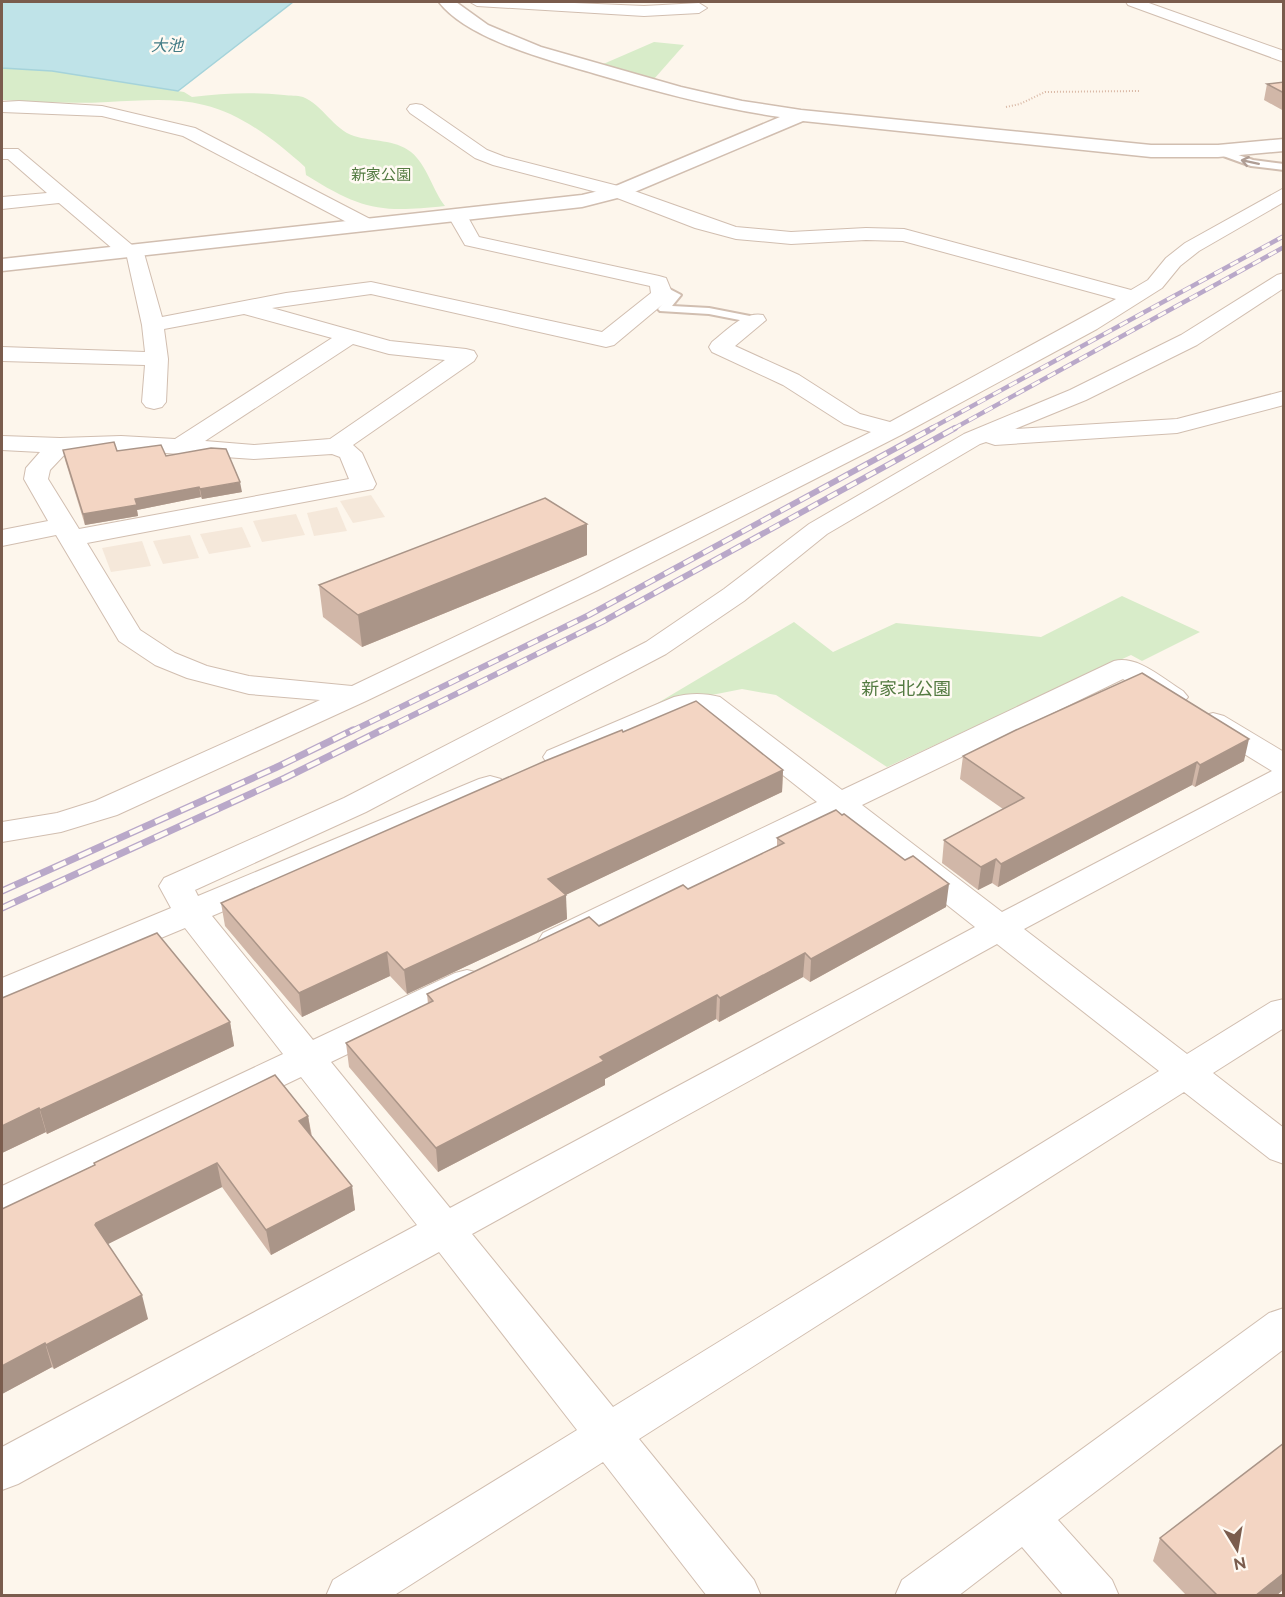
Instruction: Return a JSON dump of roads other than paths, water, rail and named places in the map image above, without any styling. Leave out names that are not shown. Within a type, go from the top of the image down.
[{"type":"street","points":[[447,2],[482,28],[535,51],[678,92],[742,106],[801,115],[1151,151],[1218,151],[1284,145]]},
{"type":"street","points":[[477,2],[644,11],[700,10]]},
{"type":"street","points":[[1133,2],[1284,57]]},
{"type":"street","points":[[2,107],[102,111],[189,132],[365,224]]},
{"type":"street","points":[[416,109],[481,154],[499,161],[618,192],[724,231],[786,238],[881,232],[904,235],[1134,297]]},
{"type":"street","points":[[2,265],[582,201],[618,192],[801,115]]},
{"type":"street","points":[[2,154],[12,153],[61,197],[131,251],[153,325],[157,358],[154,402]]},
{"type":"street","points":[[2,832],[61,822],[106,808],[357,695],[588,584],[893,430],[1134,297],[1155,285],[1173,262],[1192,247],[1284,194]]},
{"type":"street","points":[[2,203],[61,197]]},
{"type":"street","points":[[153,325],[286,299],[371,288],[606,340],[662,295],[659,282],[472,241],[457,214]]},
{"type":"street","points":[[737,1596],[191,913],[176,886],[355,805],[656,648],[734,595],[818,529],[972,439],[1078,395],[1189,340],[1284,279]]},
{"type":"street","points":[[2,443],[60,446],[121,443],[254,452],[336,446],[466,356],[388,347],[245,307]]},
{"type":"street","points":[[755,320],[720,347],[791,380],[852,419],[893,430]]},
{"type":"street","points":[[180,447],[350,336]]},
{"type":"street","points":[[2,354],[157,358]]},
{"type":"street","points":[[972,439],[1177,426],[1202,422],[1223,413],[1284,398]]},
{"type":"street","points":[[60,446],[38,468],[36,479],[129,634],[165,659],[197,672],[249,685],[357,695]]},
{"type":"street","points":[[2,538],[68,532],[364,484],[350,453],[336,446]]},
{"type":"street","points":[[531,952],[1124,667],[1284,765]]},
{"type":"street","points":[[2,992],[684,703],[710,703],[1284,1149]]},
{"type":"street","points":[[2,1470],[1000,928],[1284,777]]},
{"type":"street","points":[[2,1203],[499,967]]},
{"type":"street","points":[[350,1596],[1284,1011]]},
{"type":"street","points":[[919,1596],[1284,1325]]},
{"type":"street","points":[[1025,1517],[1095,1596]]},
{"type":"lane","points":[[1218,151],[1251,163],[1284,166]]},
{"type":"lane","points":[[660,287],[675,295],[664,309],[709,311],[755,320]]},
{"type":"water","name":"大池","points":[[2,2],[293,2],[178,91],[52,71],[2,68]]},
{"type":"railway","points":[[930,429],[1284,236]]},
{"type":"railway","points":[[953,429],[1284,247]]},
{"type":"railway","points":[[350,732],[589,615],[933,428]]},
{"type":"railway","points":[[379,732],[602,622],[955,428]]},
{"type":"railway","points":[[2,891],[275,768],[353,730]]},
{"type":"railway","points":[[2,908],[285,778],[382,730]]},
{"type":"park label","name":"新家公園","points":[[381,175]]},
{"type":"park label","name":"新家北公園","points":[[906,688]]}]
